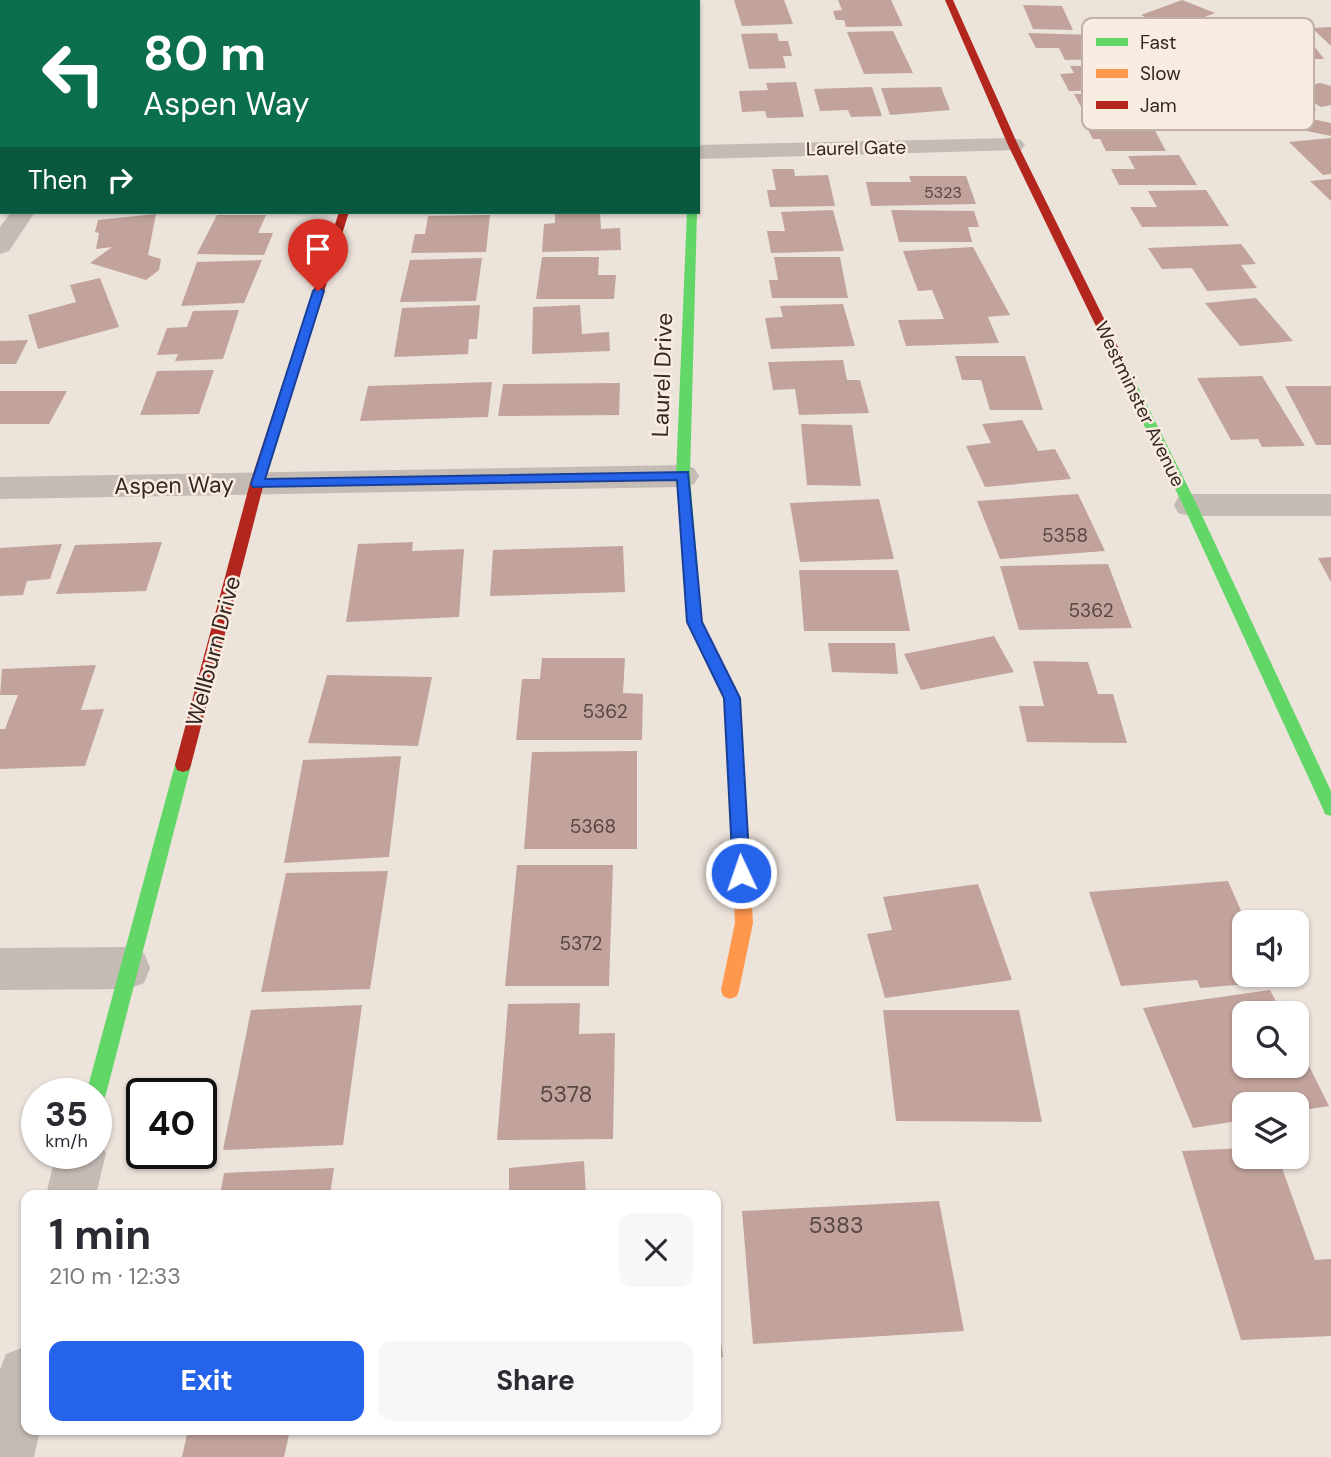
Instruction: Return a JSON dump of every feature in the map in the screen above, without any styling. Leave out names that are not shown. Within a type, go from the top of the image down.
[{"type":"street","name":"Westminster Avenue","points":[[949,0],[1013,145],[1190,505],[1331,809]]},
{"type":"street","name":"Laurel Gate","points":[[700,152],[1013,145]]},
{"type":"street","points":[[0,246],[22,214]]},
{"type":"street","name":"Wellburn Drive","points":[[100,1078],[257,484],[343,214]]},
{"type":"street","name":"Laurel Drive","points":[[692,214],[683,475],[695,622],[732,698],[744,923],[730,990]]},
{"type":"street","name":"Aspen Way","points":[[0,488],[683,475]]},
{"type":"street","points":[[1190,505],[1331,505]]},
{"type":"street","points":[[0,969],[128,968]]},
{"type":"street","points":[[72,1190],[78,1169]]},
{"type":"street","points":[[5,1457],[21,1394]]},
{"type":"building","points":[[734,0],[784,0],[793,24],[742,26]]},
{"type":"building","points":[[838,0],[891,0],[903,26],[846,27],[844,20],[836,20],[833,11],[842,10]]},
{"type":"building","points":[[1182,0],[1215,13],[1202,18],[1147,18],[1141,15]]},
{"type":"building","points":[[1023,5],[1062,6],[1073,30],[1033,29]]},
{"type":"building","points":[[1331,27],[1331,46],[1314,30]]},
{"type":"building","points":[[893,31],[913,73],[864,74],[847,32]]},
{"type":"building","points":[[777,33],[779,41],[788,41],[792,56],[783,56],[786,68],[749,69],[741,34]]},
{"type":"building","points":[[1028,33],[1082,35],[1082,60],[1065,60],[1059,48],[1036,48]]},
{"type":"building","points":[[1314,46],[1324,59],[1314,59]]},
{"type":"building","points":[[1070,66],[1082,66],[1082,91],[1069,91],[1060,74],[1074,73]]},
{"type":"building","points":[[796,82],[804,117],[767,118],[765,111],[742,112],[739,91],[768,90],[766,83]]},
{"type":"building","points":[[1314,84],[1331,86],[1331,105],[1321,107],[1314,103]]},
{"type":"building","points":[[872,87],[882,116],[851,117],[848,110],[820,111],[814,89]]},
{"type":"building","points":[[941,87],[950,110],[890,115],[881,88]]},
{"type":"building","points":[[1074,94],[1082,94],[1082,108]]},
{"type":"building","points":[[1314,119],[1331,123],[1331,136],[1302,130],[1314,130]]},
{"type":"building","points":[[1088,130],[1155,130],[1166,151],[1106,151],[1100,139],[1093,139]]},
{"type":"building","points":[[1331,138],[1331,174],[1323,175],[1289,142]]},
{"type":"building","points":[[1179,155],[1197,185],[1119,185],[1111,169],[1135,169],[1128,156]]},
{"type":"building","points":[[772,169],[794,169],[795,176],[828,175],[835,206],[770,207],[767,190],[776,190]]},
{"type":"building","points":[[909,176],[966,176],[976,204],[871,206],[866,182],[911,182]]},
{"type":"building","points":[[1331,179],[1331,201],[1310,181]]},
{"type":"building","points":[[1206,190],[1229,226],[1142,227],[1130,207],[1157,207],[1148,191]]},
{"type":"building","points":[[833,210],[844,251],[771,253],[767,231],[785,231],[781,212]]},
{"type":"building","points":[[891,210],[974,211],[979,227],[968,227],[972,242],[899,242]]},
{"type":"building","points":[[156,214],[148,255],[161,259],[159,270],[146,280],[90,263],[112,247],[96,249],[99,233],[95,232],[98,220]]},
{"type":"building","points":[[555,214],[600,214],[601,229],[620,228],[621,250],[542,252],[544,224],[555,223]]},
{"type":"building","points":[[217,215],[266,215],[258,233],[273,233],[264,255],[197,254]]},
{"type":"building","points":[[490,215],[486,252],[411,253],[415,234],[425,234],[428,216]]},
{"type":"building","points":[[1241,244],[1256,264],[1241,265],[1257,288],[1207,291],[1192,268],[1162,269],[1148,248]]},
{"type":"building","points":[[973,247],[1010,315],[973,318],[988,317],[999,343],[906,346],[898,320],[944,319],[932,290],[918,291],[903,251]]},
{"type":"building","points":[[542,257],[599,257],[598,275],[616,275],[614,299],[536,299]]},
{"type":"building","points":[[774,257],[840,257],[848,298],[772,298],[769,280],[778,280]]},
{"type":"building","points":[[482,258],[476,301],[400,302],[410,260]]},
{"type":"building","points":[[262,260],[244,303],[181,306],[197,262]]},
{"type":"building","points":[[100,278],[119,327],[38,349],[28,315],[76,302],[70,285]]},
{"type":"building","points":[[1256,298],[1293,341],[1240,346],[1205,303]]},
{"type":"building","points":[[843,304],[855,346],[771,349],[765,318],[783,317],[780,306]]},
{"type":"building","points":[[480,305],[477,339],[469,339],[468,354],[394,357],[402,308]]},
{"type":"building","points":[[580,305],[582,334],[609,332],[610,351],[532,354],[533,307]]},
{"type":"building","points":[[239,310],[223,359],[175,361],[178,354],[157,355],[167,328],[187,327],[193,311]]},
{"type":"building","points":[[28,340],[16,364],[0,364],[0,341]]},
{"type":"building","points":[[955,356],[1025,356],[1043,410],[990,410],[981,380],[962,380]]},
{"type":"building","points":[[843,360],[847,380],[860,380],[869,413],[799,415],[795,389],[773,390],[768,362]]},
{"type":"building","points":[[214,370],[199,414],[140,415],[157,371]]},
{"type":"building","points":[[1262,376],[1305,446],[1262,447],[1258,439],[1231,440],[1197,378]]},
{"type":"building","points":[[492,382],[488,417],[360,421],[368,386]]},
{"type":"building","points":[[620,383],[619,415],[498,416],[503,384]]},
{"type":"building","points":[[1285,386],[1331,386],[1331,445],[1316,445]]},
{"type":"building","points":[[0,391],[67,391],[49,424],[0,424]]},
{"type":"building","points":[[1022,420],[1038,451],[1055,449],[1071,479],[985,487],[966,446],[991,443],[982,424]]},
{"type":"building","points":[[801,424],[852,425],[861,486],[807,485]]},
{"type":"building","points":[[1078,494],[1105,551],[1000,559],[977,501]]},
{"type":"building","points":[[879,499],[894,559],[800,562],[790,503]]},
{"type":"building","points":[[162,542],[146,591],[56,594],[75,545]]},
{"type":"building","points":[[413,542],[412,551],[464,549],[459,617],[346,622],[358,544]]},
{"type":"building","points":[[62,544],[50,579],[27,581],[23,595],[0,596],[0,548]]},
{"type":"building","points":[[623,546],[625,592],[490,596],[493,550]]},
{"type":"building","points":[[1331,557],[1331,582],[1318,558]]},
{"type":"building","points":[[1108,564],[1132,628],[1019,630],[1000,566]]},
{"type":"building","points":[[799,570],[898,570],[910,631],[804,631]]},
{"type":"building","points":[[994,636],[1014,672],[921,690],[904,654]]},
{"type":"building","points":[[828,643],[895,643],[898,674],[832,672]]},
{"type":"building","points":[[542,658],[625,658],[623,693],[643,694],[642,740],[516,740],[522,679],[540,679]]},
{"type":"building","points":[[1033,661],[1088,662],[1098,694],[1113,694],[1127,743],[1027,742],[1019,706],[1044,706]]},
{"type":"building","points":[[96,665],[81,710],[104,709],[85,766],[0,769],[0,729],[5,729],[18,695],[0,695],[2,669]]},
{"type":"building","points":[[327,675],[432,677],[418,746],[308,743]]},
{"type":"building","points":[[637,751],[637,849],[524,849],[532,752]]},
{"type":"building","points":[[401,756],[389,857],[284,863],[303,760]]},
{"type":"building","points":[[517,865],[613,865],[609,986],[505,986]]},
{"type":"building","points":[[388,871],[370,989],[261,992],[286,873]]},
{"type":"building","points":[[1228,881],[1241,910],[1232,910],[1232,985],[1200,988],[1197,980],[1121,986],[1089,892]]},
{"type":"building","points":[[978,884],[1012,980],[885,998],[867,934],[892,930],[883,897]]},
{"type":"building","points":[[1270,990],[1276,1001],[1232,1001],[1232,1078],[1309,1078],[1309,1066],[1329,1106],[1309,1109],[1309,1092],[1232,1092],[1232,1122],[1193,1128],[1143,1008]]},
{"type":"building","points":[[580,1003],[579,1034],[615,1033],[613,1139],[497,1140],[508,1004]]},
{"type":"building","points":[[362,1005],[343,1145],[223,1150],[251,1010]]},
{"type":"building","points":[[883,1010],[1019,1010],[1042,1122],[896,1121]]},
{"type":"building","points":[[1232,1149],[1232,1169],[1282,1169],[1315,1260],[1331,1259],[1331,1336],[1241,1340],[1182,1151]]},
{"type":"building","points":[[584,1161],[586,1190],[509,1190],[509,1168]]},
{"type":"building","points":[[334,1168],[331,1190],[221,1190],[224,1173]]},
{"type":"building","points":[[939,1201],[964,1331],[753,1344],[742,1211]]},
{"type":"building","points":[[187,1435],[289,1435],[284,1457],[182,1457]]},
{"type":"traffic: fast","points":[[692,214],[683,476],[695,622],[732,698],[738,811]]},
{"type":"traffic: fast","points":[[1116,355],[1190,505],[1331,809]]},
{"type":"traffic: fast","points":[[100,1078],[183,765]]},
{"type":"traffic: slow","points":[[730,990],[744,923],[738,811]]},
{"type":"traffic: jam","points":[[949,0],[1013,145],[1116,355]]},
{"type":"traffic: jam","points":[[183,765],[257,483],[343,214]]},
{"type":"route","points":[[318,291],[257,484],[683,475],[695,622],[732,698],[741,873]]}]
